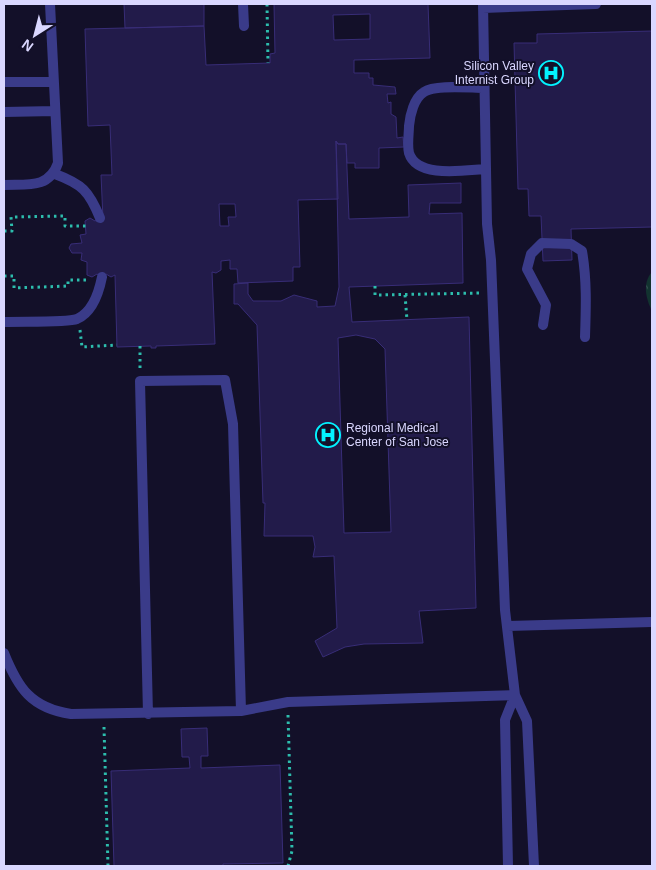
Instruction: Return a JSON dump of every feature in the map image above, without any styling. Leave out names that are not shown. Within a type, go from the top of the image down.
[{"type":"lane","points":[[4,185],[34,184],[47,181],[55,174],[58,163],[50,4]]},
{"type":"lane","points":[[243,4],[244,26]]},
{"type":"lane","points":[[534,866],[527,721],[515,695],[507,626],[486,168],[483,6],[596,4]]},
{"type":"lane","points":[[4,82],[54,82]]},
{"type":"lane","points":[[484,88],[436,88],[424,91],[415,102],[410,120],[409,153],[418,164],[431,171],[486,168]]},
{"type":"lane","points":[[4,112],[56,111]]},
{"type":"lane","points":[[55,174],[76,182],[91,196],[100,218]]},
{"type":"lane","points":[[543,325],[546,305],[528,269],[531,254],[542,243],[572,244],[582,251],[584,265],[587,289],[585,337]]},
{"type":"lane","points":[[4,322],[77,319],[88,311],[99,293],[102,277]]},
{"type":"lane","points":[[148,714],[140,381],[225,380],[232,424],[241,710]]},
{"type":"lane","points":[[507,626],[652,622]]},
{"type":"lane","points":[[4,652],[14,679],[33,700],[54,711],[91,714],[148,714],[241,710],[288,702],[515,695]]},
{"type":"lane","points":[[508,866],[505,720],[515,695]]},
{"type":"path","points":[[267,4],[268,64]]},
{"type":"path","points":[[4,231],[12,230],[11,217],[65,216],[65,226],[86,226]]},
{"type":"path","points":[[4,276],[14,276],[14,288],[68,286],[68,280],[86,280]]},
{"type":"path","points":[[375,286],[375,295],[486,292]]},
{"type":"path","points":[[405,295],[407,320]]},
{"type":"path","points":[[80,330],[82,347],[117,345]]},
{"type":"path","points":[[140,346],[140,381]]},
{"type":"path","points":[[288,709],[292,852],[288,866]]},
{"type":"path","points":[[104,722],[108,866]]},
{"type":"green space","points":[[652,272],[652,311],[648,301],[646,286]]},
{"type":"building","points":[[124,4],[204,4],[204,26],[125,28]]},
{"type":"building","points":[[274,4],[428,4],[430,58],[354,60],[354,73],[369,73],[369,78],[373,78],[373,85],[395,87],[396,94],[387,94],[388,103],[391,102],[391,114],[396,117],[397,138],[403,137],[404,147],[379,148],[379,168],[355,168],[355,163],[347,163],[346,144],[338,144],[336,141],[338,199],[298,200],[300,267],[293,267],[293,281],[238,283],[237,269],[230,269],[230,260],[221,261],[221,270],[216,273],[212,272],[215,344],[156,346],[156,348],[151,348],[151,346],[117,347],[115,275],[111,277],[106,274],[102,277],[97,274],[92,277],[87,275],[87,262],[81,260],[82,253],[72,253],[69,248],[71,244],[82,243],[80,235],[86,234],[85,221],[90,218],[95,221],[100,218],[103,219],[101,175],[112,175],[110,125],[88,126],[85,29],[204,26],[206,65],[270,63],[270,54],[275,53]],"holes":[[[370,14],[370,39],[334,40],[333,15]],[[219,204],[235,204],[236,217],[228,217],[229,226],[220,226]]]},
{"type":"building","points":[[652,31],[652,227],[571,229],[572,260],[543,261],[541,216],[529,216],[528,189],[518,189],[514,43],[537,43],[537,34]]},
{"type":"building","points":[[336,141],[338,144],[346,144],[349,219],[409,217],[408,185],[461,183],[461,203],[430,203],[429,214],[462,213],[463,283],[349,287],[352,322],[469,317],[476,608],[419,611],[423,643],[364,644],[345,647],[323,657],[315,641],[337,628],[334,556],[313,557],[315,547],[313,536],[264,536],[265,503],[263,503],[257,325],[238,304],[234,304],[234,284],[248,283],[248,294],[253,301],[281,301],[294,295],[317,301],[317,307],[335,306],[339,287]],"holes":[[[356,335],[375,339],[385,349],[391,532],[344,533],[338,338]]]},
{"type":"building","points":[[207,728],[208,756],[201,756],[201,768],[280,765],[283,863],[223,864],[223,866],[114,866],[111,771],[190,768],[189,757],[182,757],[181,729]]},
{"type":"place","name":"Silicon Valley Internist Group","points":[[551,73]]},
{"type":"place","name":"Regional Medical Center of San Jose","points":[[328,435]]}]
